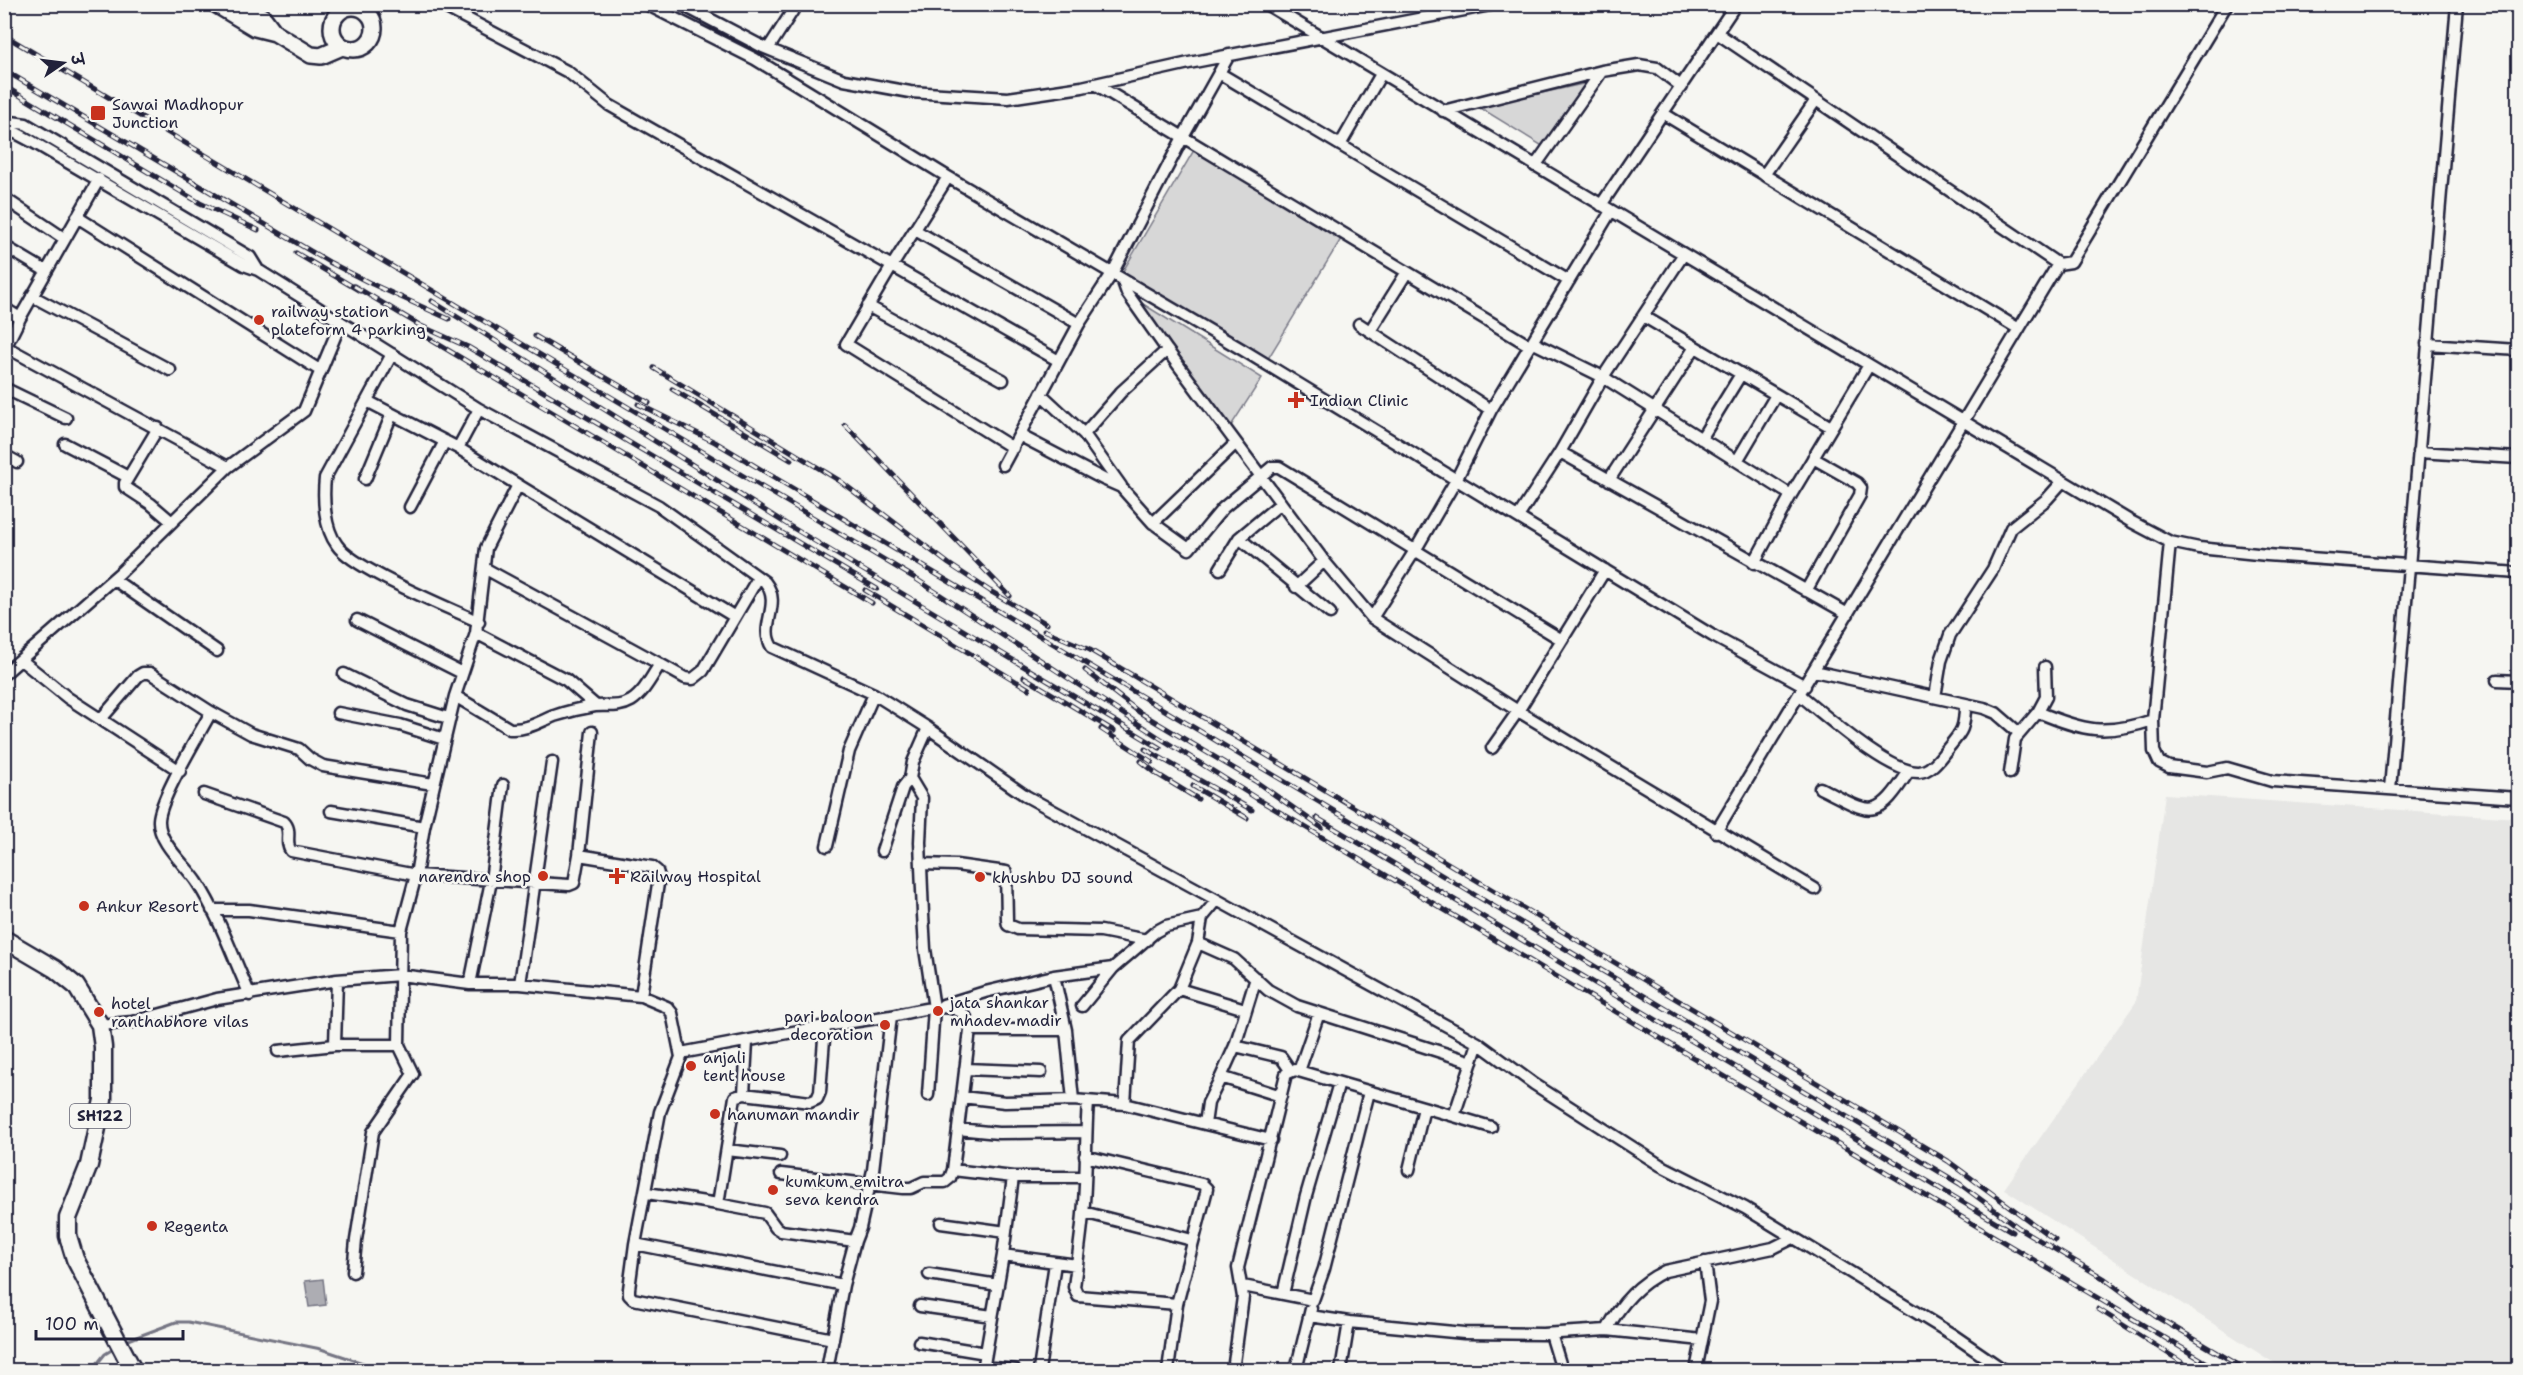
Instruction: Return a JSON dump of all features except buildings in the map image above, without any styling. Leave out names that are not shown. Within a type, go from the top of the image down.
[{"type":"main road","name":"SH122","points":[[4,939],[55,969],[76,986],[100,1025],[103,1047],[103,1100],[89,1165],[68,1218],[68,1236],[75,1259],[131,1368]]},
{"type":"street","points":[[215,4],[255,28],[275,33],[311,55],[321,56],[342,47],[356,50],[368,43],[372,37],[374,23],[368,8],[352,6],[339,11],[335,16],[332,22],[333,36],[342,47]]},
{"type":"street","points":[[242,4],[263,17],[275,33]]},
{"type":"street","points":[[439,4],[568,72],[609,105],[1059,361]]},
{"type":"street","points":[[646,4],[755,59],[948,177],[1243,350],[1803,690],[1868,748],[1909,771],[1922,772],[1929,768],[1957,740],[1965,723],[1965,705]]},
{"type":"street","points":[[681,4],[766,48],[844,80],[910,92],[1008,99],[1095,84],[1463,7],[1496,4]]},
{"type":"street","points":[[755,59],[766,48],[797,4]]},
{"type":"street","points":[[1372,618],[1456,480],[1491,410],[1569,281],[1606,208],[1736,4]]},
{"type":"street","points":[[1717,33],[2058,264],[2071,262],[2227,4]]},
{"type":"street","points":[[2390,789],[2457,4]]},
{"type":"street","points":[[1268,5],[2063,482],[2170,542],[2199,548],[2267,555],[2518,573]]},
{"type":"street","points":[[1003,465],[1079,324],[1113,272],[1183,137],[1229,55]]},
{"type":"street","points":[[1443,111],[1602,71],[1648,65],[1657,68],[1682,87]]},
{"type":"street","points":[[1535,166],[1602,71]]},
{"type":"street","points":[[1219,73],[1569,281]]},
{"type":"street","points":[[1340,145],[1381,74]]},
{"type":"street","points":[[1095,84],[1531,344],[1603,377],[1791,495]]},
{"type":"street","points":[[1764,175],[1816,100]]},
{"type":"street","points":[[1664,114],[2019,329]]},
{"type":"street","points":[[4,121],[26,124],[104,169],[250,257],[258,270]]},
{"type":"street","points":[[4,130],[16,133],[33,142],[244,265],[258,270],[479,409],[659,506],[758,578],[771,590],[772,599],[766,636],[772,647],[874,694],[928,728],[1026,796],[1478,1043],[1534,1084],[1660,1165],[1745,1208],[1953,1335],[2004,1371]]},
{"type":"street","points":[[948,177],[846,344],[1013,448]]},
{"type":"street","points":[[99,179],[5,348],[228,467]]},
{"type":"street","points":[[4,198],[65,239]]},
{"type":"street","points":[[77,218],[321,371]]},
{"type":"street","points":[[915,230],[1079,324]]},
{"type":"street","points":[[4,246],[46,271]]},
{"type":"street","points":[[1518,517],[1560,452],[1603,377],[1683,255]]},
{"type":"street","points":[[1716,832],[2058,264]]},
{"type":"street","points":[[1370,331],[1407,272]]},
{"type":"street","points":[[1122,279],[1127,293],[1167,350],[1324,561],[1372,618],[1518,711],[1716,832],[1815,889]]},
{"type":"street","points":[[32,296],[170,370]]},
{"type":"street","points":[[868,306],[1003,380]]},
{"type":"street","points":[[4,308],[20,318]]},
{"type":"street","points":[[1643,316],[1831,427]]},
{"type":"street","points":[[4,674],[113,579],[228,467],[304,411],[341,322]]},
{"type":"street","points":[[1359,324],[1491,410]]},
{"type":"street","points":[[2427,344],[2518,350]]},
{"type":"street","points":[[1609,480],[1695,347]]},
{"type":"street","points":[[1084,434],[1127,386],[1167,350]]},
{"type":"street","points":[[392,354],[324,478],[323,493],[327,520],[335,543],[344,554],[380,575],[478,621]]},
{"type":"street","points":[[1754,563],[1791,495],[1869,366]]},
{"type":"street","points":[[1701,439],[1741,374]]},
{"type":"street","points":[[4,388],[66,418]]},
{"type":"street","points":[[1041,394],[1084,434],[1121,487],[1153,523],[1189,549],[1223,508],[1272,467],[1279,466],[1562,640]]},
{"type":"street","points":[[1737,461],[1776,395]]},
{"type":"street","points":[[367,401],[458,448],[735,616]]},
{"type":"street","points":[[458,448],[479,409]]},
{"type":"street","points":[[365,478],[392,414]]},
{"type":"street","points":[[158,428],[128,477],[125,488],[151,504],[172,522]]},
{"type":"street","points":[[1019,435],[1121,487]]},
{"type":"street","points":[[411,507],[445,441]]},
{"type":"street","points":[[1153,523],[1236,443]]},
{"type":"street","points":[[65,444],[128,477]]},
{"type":"street","points":[[1560,452],[1848,615]]},
{"type":"street","points":[[2418,452],[2518,458]]},
{"type":"street","points":[[4,455],[16,462]]},
{"type":"street","points":[[1806,591],[1860,495],[1861,488],[1857,483],[1813,458]]},
{"type":"street","points":[[1935,697],[1941,661],[1950,635],[1993,569],[2011,528],[2047,499],[2063,482]]},
{"type":"street","points":[[353,1272],[373,1132],[413,1074],[399,1045],[401,931],[416,875],[448,718],[476,633],[486,548],[518,485]]},
{"type":"street","points":[[1220,569],[1239,538],[1281,503]]},
{"type":"street","points":[[1239,538],[1330,613]]},
{"type":"street","points":[[2170,542],[2153,720],[2154,751],[2159,762],[2169,767],[2207,772],[2227,768],[2272,781],[2518,798]]},
{"type":"street","points":[[1296,587],[1324,561]]},
{"type":"street","points":[[484,568],[685,678],[693,679],[699,676],[758,578]]},
{"type":"street","points":[[1492,748],[1518,711],[1605,570]]},
{"type":"street","points":[[113,579],[217,651]]},
{"type":"street","points":[[357,620],[462,673]]},
{"type":"street","points":[[476,633],[567,680],[596,706]]},
{"type":"street","points":[[21,660],[68,698],[180,771]]},
{"type":"street","points":[[455,696],[510,729],[533,726],[555,716],[596,706],[613,707],[632,700],[641,692],[660,664]]},
{"type":"street","points":[[2010,773],[2018,732],[2038,712],[2046,697],[2045,667]]},
{"type":"street","points":[[1814,671],[1984,708],[1996,713],[2018,732]]},
{"type":"street","points":[[101,719],[143,673],[150,673],[211,712],[251,734],[299,749],[310,759],[323,766],[434,784]]},
{"type":"street","points":[[344,674],[407,705],[448,718]]},
{"type":"street","points":[[2498,680],[2518,681]]},
{"type":"street","points":[[827,846],[849,751],[874,694]]},
{"type":"street","points":[[400,725],[407,705]]},
{"type":"street","points":[[211,712],[180,771],[159,820],[162,833],[197,882],[212,909],[250,994]]},
{"type":"street","points":[[2038,712],[2064,722],[2111,731],[2153,720]]},
{"type":"street","points":[[338,713],[400,725],[444,740]]},
{"type":"street","points":[[882,851],[903,787],[910,778],[913,762],[928,728]]},
{"type":"street","points":[[204,794],[284,822],[288,826],[288,843],[291,851],[416,875],[569,885],[574,883],[579,855],[592,732]]},
{"type":"street","points":[[520,984],[552,762]]},
{"type":"street","points":[[1820,788],[1858,807],[1877,809],[1883,806],[1909,771]]},
{"type":"street","points":[[910,778],[922,798],[921,864],[925,949],[939,1007],[928,1095]]},
{"type":"street","points":[[470,984],[491,881],[503,785]]},
{"type":"street","points":[[331,811],[424,827]]},
{"type":"street","points":[[579,855],[652,867],[657,871],[659,877],[641,996]]},
{"type":"street","points":[[921,864],[967,866],[1006,872],[1008,925],[1018,929],[1101,931],[1147,940]]},
{"type":"street","points":[[1125,1104],[1127,1051],[1130,1041],[1179,989],[1198,943],[1202,918],[1217,900]]},
{"type":"street","points":[[212,909],[249,910],[401,931]]},
{"type":"street","points":[[1082,1006],[1113,968],[1155,932],[1166,926],[1202,918]]},
{"type":"street","points":[[1198,943],[1234,959],[1279,997],[1319,1013],[1472,1062]]},
{"type":"street","points":[[681,1053],[939,1007],[985,992],[1054,976],[1113,968]]},
{"type":"street","points":[[100,1025],[132,1022],[217,999],[337,980],[400,975],[470,984],[520,984],[641,996],[667,1007],[672,1013],[681,1053],[660,1112],[647,1193],[635,1244],[630,1295],[633,1299],[833,1340]]},
{"type":"street","points":[[1054,976],[1066,1030],[1073,1100]]},
{"type":"street","points":[[1205,1124],[1208,1103],[1235,1046],[1256,978]]},
{"type":"street","points":[[335,1045],[337,980]]},
{"type":"street","points":[[1179,989],[1245,1009]]},
{"type":"street","points":[[781,1174],[911,1188],[924,1182],[945,1182],[950,1178],[953,1170],[970,1030],[964,1014],[939,1007]]},
{"type":"street","points":[[1233,1371],[1243,1297],[1243,1286],[1238,1268],[1286,1074],[1294,1071],[1319,1013]]},
{"type":"street","points":[[840,1371],[827,1369],[843,1285],[860,1228],[873,1170],[891,1016]]},
{"type":"street","points":[[718,1204],[735,1097],[744,1094],[810,1102],[817,1099],[820,1092],[825,1026]]},
{"type":"street","points":[[970,1030],[1066,1030]]},
{"type":"street","points":[[744,1094],[747,1042]]},
{"type":"street","points":[[1454,1116],[1478,1043]]},
{"type":"street","points":[[278,1051],[335,1045],[399,1045]]},
{"type":"street","points":[[1235,1046],[1281,1057],[1294,1071],[1491,1127]]},
{"type":"street","points":[[965,1069],[1041,1072]]},
{"type":"street","points":[[1221,1077],[1281,1096]]},
{"type":"street","points":[[1283,1294],[1306,1196],[1339,1083]]},
{"type":"street","points":[[1296,1371],[1369,1092]]},
{"type":"street","points":[[962,1097],[1026,1102],[1073,1100],[1125,1104],[1271,1140]]},
{"type":"street","points":[[1088,1102],[1083,1212],[1074,1287],[1078,1296],[1177,1304]]},
{"type":"street","points":[[1409,1170],[1424,1108]]},
{"type":"street","points":[[958,1129],[998,1133],[1086,1132]]},
{"type":"street","points":[[727,1150],[780,1156]]},
{"type":"street","points":[[1085,1156],[1202,1184],[1207,1189],[1177,1304],[1168,1371]]},
{"type":"street","points":[[953,1170],[1012,1177],[1084,1178]]},
{"type":"street","points":[[1012,1177],[1003,1255],[984,1369],[1015,1371]]},
{"type":"street","points":[[647,1193],[765,1213],[781,1231],[855,1241]]},
{"type":"street","points":[[1083,1212],[1192,1240]]},
{"type":"street","points":[[941,1223],[1006,1232]]},
{"type":"street","points":[[1607,1330],[1616,1312],[1629,1296],[1652,1277],[1665,1271],[1773,1248],[1793,1238]]},
{"type":"street","points":[[635,1244],[843,1285]]},
{"type":"street","points":[[1003,1255],[1077,1265]]},
{"type":"street","points":[[1696,1371],[1710,1301],[1705,1262]]},
{"type":"street","points":[[1040,1371],[1055,1263]]},
{"type":"street","points":[[929,1275],[998,1284]]},
{"type":"street","points":[[1243,1286],[1313,1300]]},
{"type":"street","points":[[920,1306],[992,1316]]},
{"type":"street","points":[[1310,1316],[1348,1323],[1464,1333],[1551,1334],[1607,1330],[1702,1340]]},
{"type":"street","points":[[1341,1371],[1348,1323]]},
{"type":"street","points":[[1551,1334],[1562,1371]]},
{"type":"street","points":[[919,1342],[986,1353]]},
{"type":"shaded area","points":[[1592,82],[1544,147],[1479,107]]},
{"type":"shaded area","points":[[1194,150],[1341,239],[1266,362],[1119,278]]},
{"type":"shaded area","points":[[1119,289],[1262,378],[1227,432]]},
{"type":"shaded area","points":[[2165,794],[2518,818],[2518,1370],[2285,1370],[2004,1189],[2136,1002]]},
{"type":"shaded area","points":[[323,1279],[326,1305],[309,1307],[305,1281]]},
{"type":"waterway","points":[[126,1341],[176,1322],[188,1322],[321,1349],[384,1370]]},
{"type":"waterway","points":[[92,1370],[105,1354],[115,1348]]},
{"type":"railway","points":[[4,35],[913,577],[1256,798],[2219,1370]]},
{"type":"railway","points":[[4,70],[329,262],[449,319]]},
{"type":"railway","points":[[4,86],[200,203],[258,230]]},
{"type":"railway","points":[[296,253],[360,291]]},
{"type":"railway","points":[[354,286],[426,329]]},
{"type":"railway","points":[[432,301],[788,525],[1160,748]]},
{"type":"railway","points":[[419,325],[468,347],[877,589]]},
{"type":"railway","points":[[416,331],[872,603]]},
{"type":"railway","points":[[535,336],[649,403]]},
{"type":"railway","points":[[654,368],[840,481],[949,564],[1047,624]]},
{"type":"railway","points":[[672,389],[791,460]]},
{"type":"railway","points":[[638,404],[715,442],[1960,1184],[2019,1228],[2105,1279],[2155,1316],[2247,1370]]},
{"type":"railway","points":[[845,425],[1010,596]]},
{"type":"railway","points":[[865,590],[1029,689]]},
{"type":"railway","points":[[1044,630],[1090,650],[1948,1161],[2055,1240]]},
{"type":"railway","points":[[1085,670],[1139,712],[1255,781],[1322,828]]},
{"type":"railway","points":[[1024,677],[1114,731]]},
{"type":"railway","points":[[1101,729],[1152,762]]},
{"type":"railway","points":[[1145,749],[1252,810]]},
{"type":"railway","points":[[1141,761],[1157,774],[1198,799]]},
{"type":"railway","points":[[1193,786],[1247,818]]},
{"type":"railway","points":[[1317,818],[2013,1232]]},
{"type":"railway","points":[[2098,1309],[2194,1370]]},
{"type":"place","name":"Sawai Madhopur Junction","points":[[98,113]]},
{"type":"place","name":"railway station plateform 4 parking","points":[[259,320]]},
{"type":"place","name":"Indian Clinic","points":[[1296,400]]},
{"type":"place","name":"narendra shop","points":[[543,876]]},
{"type":"place","name":"Railway Hospital","points":[[617,876]]},
{"type":"place","name":"khushbu DJ sound","points":[[980,877]]},
{"type":"place","name":"Ankur Resort","points":[[84,906]]},
{"type":"place","name":"jata shankar mhadev madir","points":[[938,1011]]},
{"type":"place","name":"hotel ranthabhore vilas","points":[[99,1012]]},
{"type":"place","name":"pari baloon decoration","points":[[885,1025]]},
{"type":"place","name":"anjali tent house","points":[[691,1066]]},
{"type":"place","name":"hanuman mandir","points":[[715,1114]]},
{"type":"place","name":"kumkum emitra seva kendra","points":[[773,1190]]},
{"type":"place","name":"Regenta","points":[[152,1226]]}]
